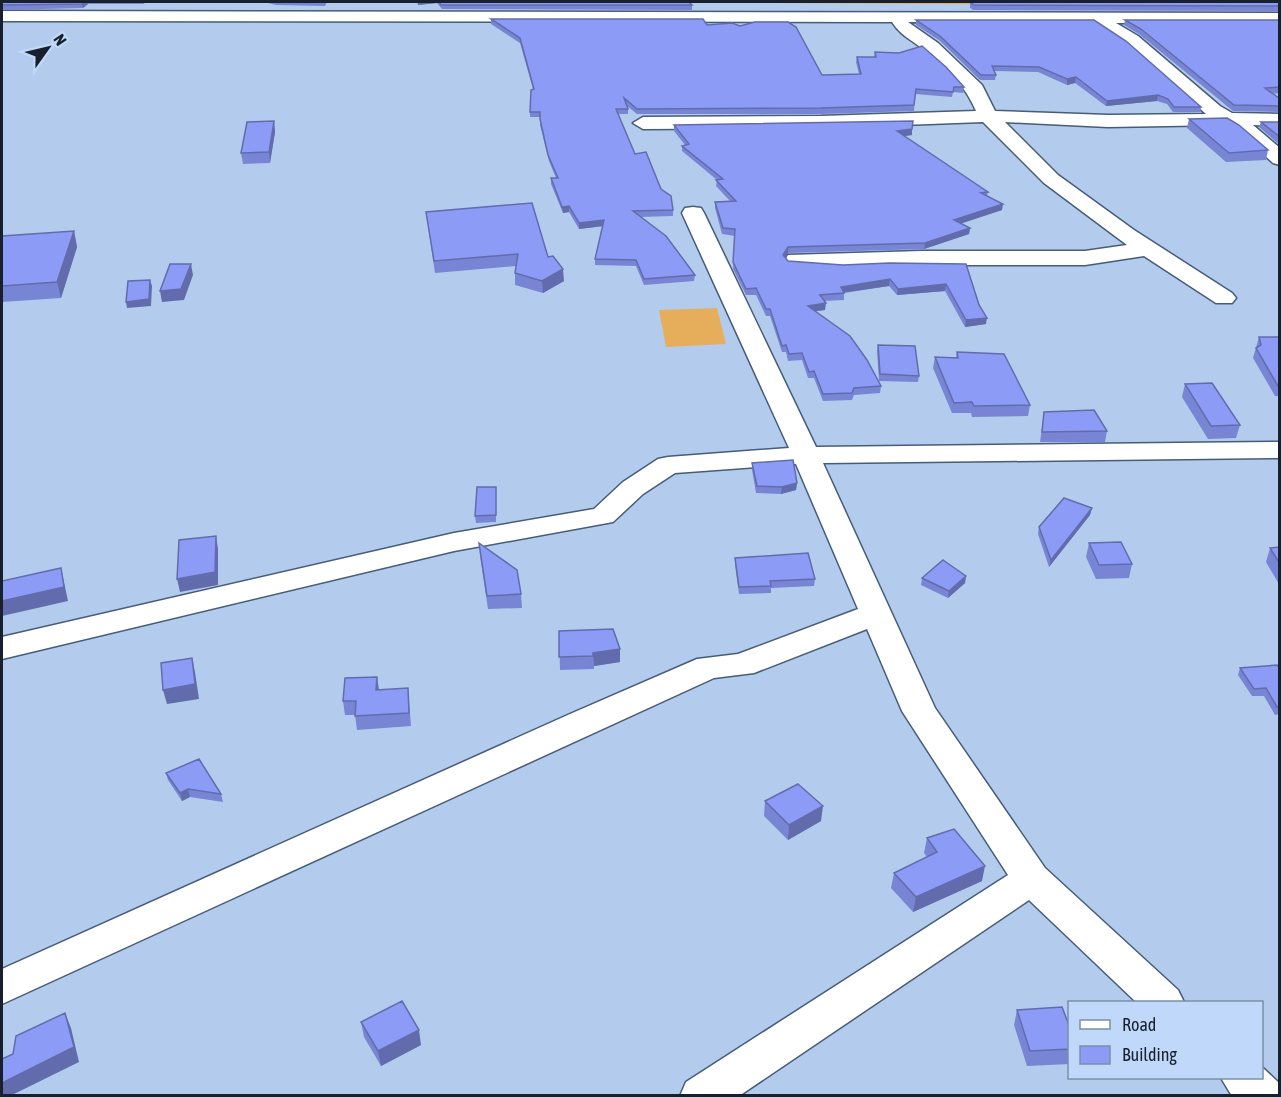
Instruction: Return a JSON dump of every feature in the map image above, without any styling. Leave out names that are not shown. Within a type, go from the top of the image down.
[{"type":"street","points":[[61,16],[77,2]]},
{"type":"street","points":[[1076,2],[1132,40],[1228,119],[1245,128],[1280,159]]},
{"type":"street","points":[[2,16],[1280,18]]},
{"type":"street","points":[[896,18],[904,28],[932,47],[976,89],[988,117],[1051,179],[1148,249],[1224,298]]},
{"type":"street","points":[[643,123],[821,122],[988,117],[1114,121],[1280,120]]},
{"type":"street","points":[[693,213],[806,455],[919,711],[1030,879],[1162,1001]]},
{"type":"street","points":[[796,260],[843,262],[921,258],[1085,258],[1148,249]]},
{"type":"street","points":[[2,648],[454,542],[603,516],[633,488],[668,465],[806,455],[1280,450]]},
{"type":"street","points":[[2,987],[582,722],[710,667],[742,665],[876,614]]},
{"type":"street","points":[[702,1095],[1030,879]]},
{"type":"street","points":[[1245,1079],[1263,1095]]},
{"type":"shaded area","points":[[1279,2],[1280,6],[760,3]]},
{"type":"shaded area","points":[[717,308],[726,344],[666,347],[659,310]]},
{"type":"building","points":[[2,2],[84,2],[82,4],[2,5]]},
{"type":"building","points":[[439,2],[689,2],[692,5],[441,5]]},
{"type":"building","points":[[970,2],[1280,2],[1280,6],[974,5]]},
{"type":"building","points":[[491,19],[703,19],[707,25],[732,23],[740,26],[755,22],[788,22],[796,27],[822,75],[861,74],[857,57],[876,57],[875,52],[899,53],[922,46],[964,87],[954,87],[953,92],[916,89],[914,105],[637,109],[624,98],[628,109],[616,109],[635,154],[646,152],[661,189],[671,196],[673,210],[633,211],[666,236],[695,275],[644,279],[636,260],[595,259],[604,220],[579,223],[569,206],[562,207],[551,178],[558,178],[548,155],[540,112],[530,112],[531,90],[534,89],[520,38]]},
{"type":"building","points":[[916,20],[1094,20],[1126,41],[1201,107],[1174,107],[1168,99],[1158,95],[1107,101],[1076,77],[1067,79],[1039,67],[992,66],[996,75],[981,75],[940,36]]},
{"type":"building","points":[[1125,20],[1280,20],[1280,87],[1265,88],[1280,99],[1280,106],[1234,105],[1141,29]]},
{"type":"building","points":[[1227,118],[1239,125],[1268,150],[1229,153],[1189,119]]},
{"type":"building","points":[[274,121],[269,152],[241,153],[247,122]]},
{"type":"building","points":[[913,121],[912,129],[897,131],[988,192],[981,193],[1003,204],[954,220],[970,228],[925,243],[788,247],[783,255],[788,261],[843,265],[966,264],[979,305],[987,318],[966,320],[946,284],[898,289],[890,279],[841,287],[844,293],[820,295],[826,303],[808,306],[850,336],[867,360],[881,386],[854,388],[852,393],[823,394],[814,371],[809,372],[802,353],[789,354],[786,345],[782,346],[770,309],[766,309],[756,288],[746,289],[733,262],[735,229],[723,228],[715,202],[736,201],[716,180],[723,179],[682,146],[689,144],[674,125]]},
{"type":"building","points":[[1261,122],[1280,122],[1280,137]]},
{"type":"building","points":[[532,203],[548,257],[553,256],[563,269],[542,281],[515,273],[518,254],[434,261],[426,212]]},
{"type":"building","points":[[74,231],[57,282],[2,286],[2,236]]},
{"type":"building","points":[[170,264],[191,264],[181,289],[160,291]]},
{"type":"building","points":[[150,280],[149,299],[126,302],[128,281]]},
{"type":"building","points":[[1259,337],[1280,337],[1280,386],[1256,348],[1261,345]]},
{"type":"building","points":[[878,345],[915,346],[919,376],[880,374]]},
{"type":"building","points":[[957,352],[1004,354],[1030,405],[974,406],[972,402],[954,403],[935,357],[958,358]]},
{"type":"building","points":[[1212,383],[1240,425],[1211,426],[1185,384]]},
{"type":"building","points":[[1094,410],[1107,431],[1042,432],[1044,412]]},
{"type":"building","points":[[793,460],[797,483],[782,487],[757,486],[752,463]]},
{"type":"building","points":[[477,487],[496,487],[496,515],[475,516]]},
{"type":"building","points":[[1064,498],[1092,508],[1051,560],[1039,527]]},
{"type":"building","points":[[216,536],[215,572],[177,579],[179,540]]},
{"type":"building","points":[[1121,542],[1132,564],[1099,565],[1089,543]]},
{"type":"building","points":[[479,543],[517,570],[521,594],[487,596]]},
{"type":"building","points":[[1280,547],[1280,564],[1270,548]]},
{"type":"building","points":[[808,553],[815,579],[770,581],[771,586],[739,587],[735,558]]},
{"type":"building","points":[[943,560],[966,576],[949,591],[922,578]]},
{"type":"building","points":[[61,568],[64,587],[2,601],[2,581]]},
{"type":"building","points":[[613,629],[620,649],[593,653],[593,656],[559,657],[559,631]]},
{"type":"building","points":[[192,658],[195,684],[163,690],[161,663]]},
{"type":"building","points":[[1277,665],[1280,669],[1280,707],[1277,707],[1266,688],[1254,689],[1240,668]]},
{"type":"building","points":[[377,677],[376,690],[408,688],[409,713],[355,716],[356,701],[343,701],[345,678]]},
{"type":"building","points":[[199,759],[221,794],[188,789],[180,793],[166,773]]},
{"type":"building","points":[[798,784],[823,806],[789,825],[765,801]]},
{"type":"building","points":[[954,829],[985,866],[916,897],[894,873],[937,852],[927,838]]},
{"type":"building","points":[[402,1001],[419,1030],[378,1051],[361,1022]]},
{"type":"building","points":[[1062,1007],[1068,1023],[1068,1049],[1030,1051],[1017,1010]]},
{"type":"building","points":[[65,1013],[74,1047],[2,1083],[2,1059],[13,1054],[16,1036]]}]
